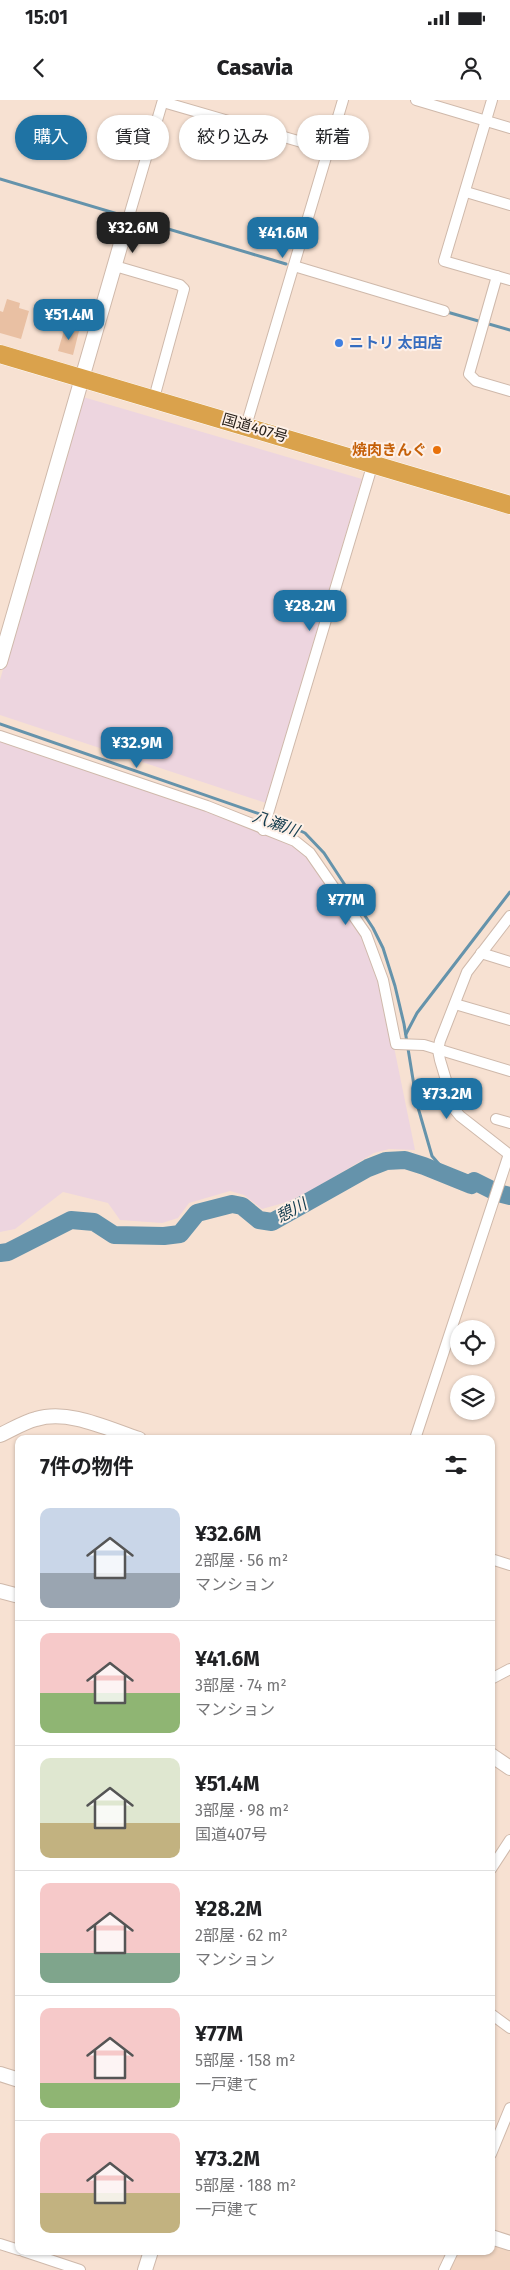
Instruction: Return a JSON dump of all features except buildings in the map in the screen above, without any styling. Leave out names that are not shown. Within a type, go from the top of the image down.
[{"type":"highway","name":"国道407号","points":[[0,354],[154,398],[510,505]]},
{"type":"street","points":[[340,115],[344,100]]},
{"type":"street","points":[[416,100],[510,128]]},
{"type":"street","points":[[492,100],[444,261],[510,280]]},
{"type":"street","points":[[0,662],[163,101],[297,141]]},
{"type":"street","points":[[246,426],[326,160]]},
{"type":"street","points":[[466,192],[510,206]]},
{"type":"street","points":[[115,266],[180,285],[184,289],[154,398]]},
{"type":"street","points":[[294,266],[444,311]]},
{"type":"street","points":[[497,276],[469,374],[476,380],[510,391]]},
{"type":"street","points":[[265,828],[373,463]]},
{"type":"street","points":[[0,736],[265,828],[295,841],[310,854],[361,927],[383,980],[396,1044],[419,1045],[510,1071]]},
{"type":"street","points":[[416,1435],[510,1154],[460,1116],[455,1110],[438,1050],[467,972],[510,916]]},
{"type":"street","points":[[481,953],[510,962]]},
{"type":"street","points":[[455,1004],[510,1020]]},
{"type":"street","points":[[496,1119],[510,1123]]},
{"type":"street","points":[[0,1435],[36,1418],[57,1417],[83,1421],[127,1435]]},
{"type":"street","points":[[495,1560],[510,1565]]},
{"type":"street","points":[[0,1591],[15,1595]]},
{"type":"street","points":[[495,1677],[510,1669]]},
{"type":"street","points":[[495,1758],[510,1768]]},
{"type":"street","points":[[495,1863],[510,1840]]},
{"type":"street","points":[[495,2017],[510,2028]]},
{"type":"street","points":[[0,2074],[15,2079]]},
{"type":"street","points":[[495,2144],[510,2108]]},
{"type":"street","points":[[495,2238],[510,2243]]},
{"type":"street","points":[[0,2244],[15,2249]]},
{"type":"street","points":[[35,2255],[80,2270]]},
{"type":"street","points":[[145,2270],[151,2255]]},
{"type":"street","points":[[444,2270],[451,2255]]},
{"type":"shaded area","points":[[83,397],[362,479],[266,803],[0,715],[0,680]]},
{"type":"shaded area","points":[[0,739],[206,809],[284,839],[308,855],[354,920],[369,948],[384,998],[415,1150],[389,1149],[374,1153],[312,1190],[287,1202],[262,1209],[244,1195],[230,1191],[189,1203],[178,1218],[162,1223],[120,1220],[108,1203],[63,1192],[15,1229],[0,1232]]},
{"type":"shaded area","points":[[495,2244],[510,2249],[510,2270],[448,2270],[455,2255],[495,2255]]},
{"type":"waterway","points":[[0,179],[286,264]]},
{"type":"waterway","points":[[447,312],[510,330]]},
{"type":"waterway","name":"八瀬川","points":[[0,724],[277,820],[305,833],[324,853],[373,928],[383,948],[404,1024],[417,1104],[432,1156],[445,1171],[474,1181]]},
{"type":"waterway","points":[[406,1034],[417,1013],[510,892]]},
{"type":"waterway","name":"憩川","points":[[0,1253],[8,1252],[71,1220],[94,1222],[114,1235],[164,1236],[180,1234],[197,1213],[232,1204],[242,1206],[259,1220],[272,1222],[368,1168],[386,1161],[405,1160],[471,1185],[474,1181],[498,1193],[510,1196]]},
{"type":"place","name":"ニトリ 太田店","points":[[339,343]]},
{"type":"place","name":"焼肉きんぐ","points":[[437,450]]}]
